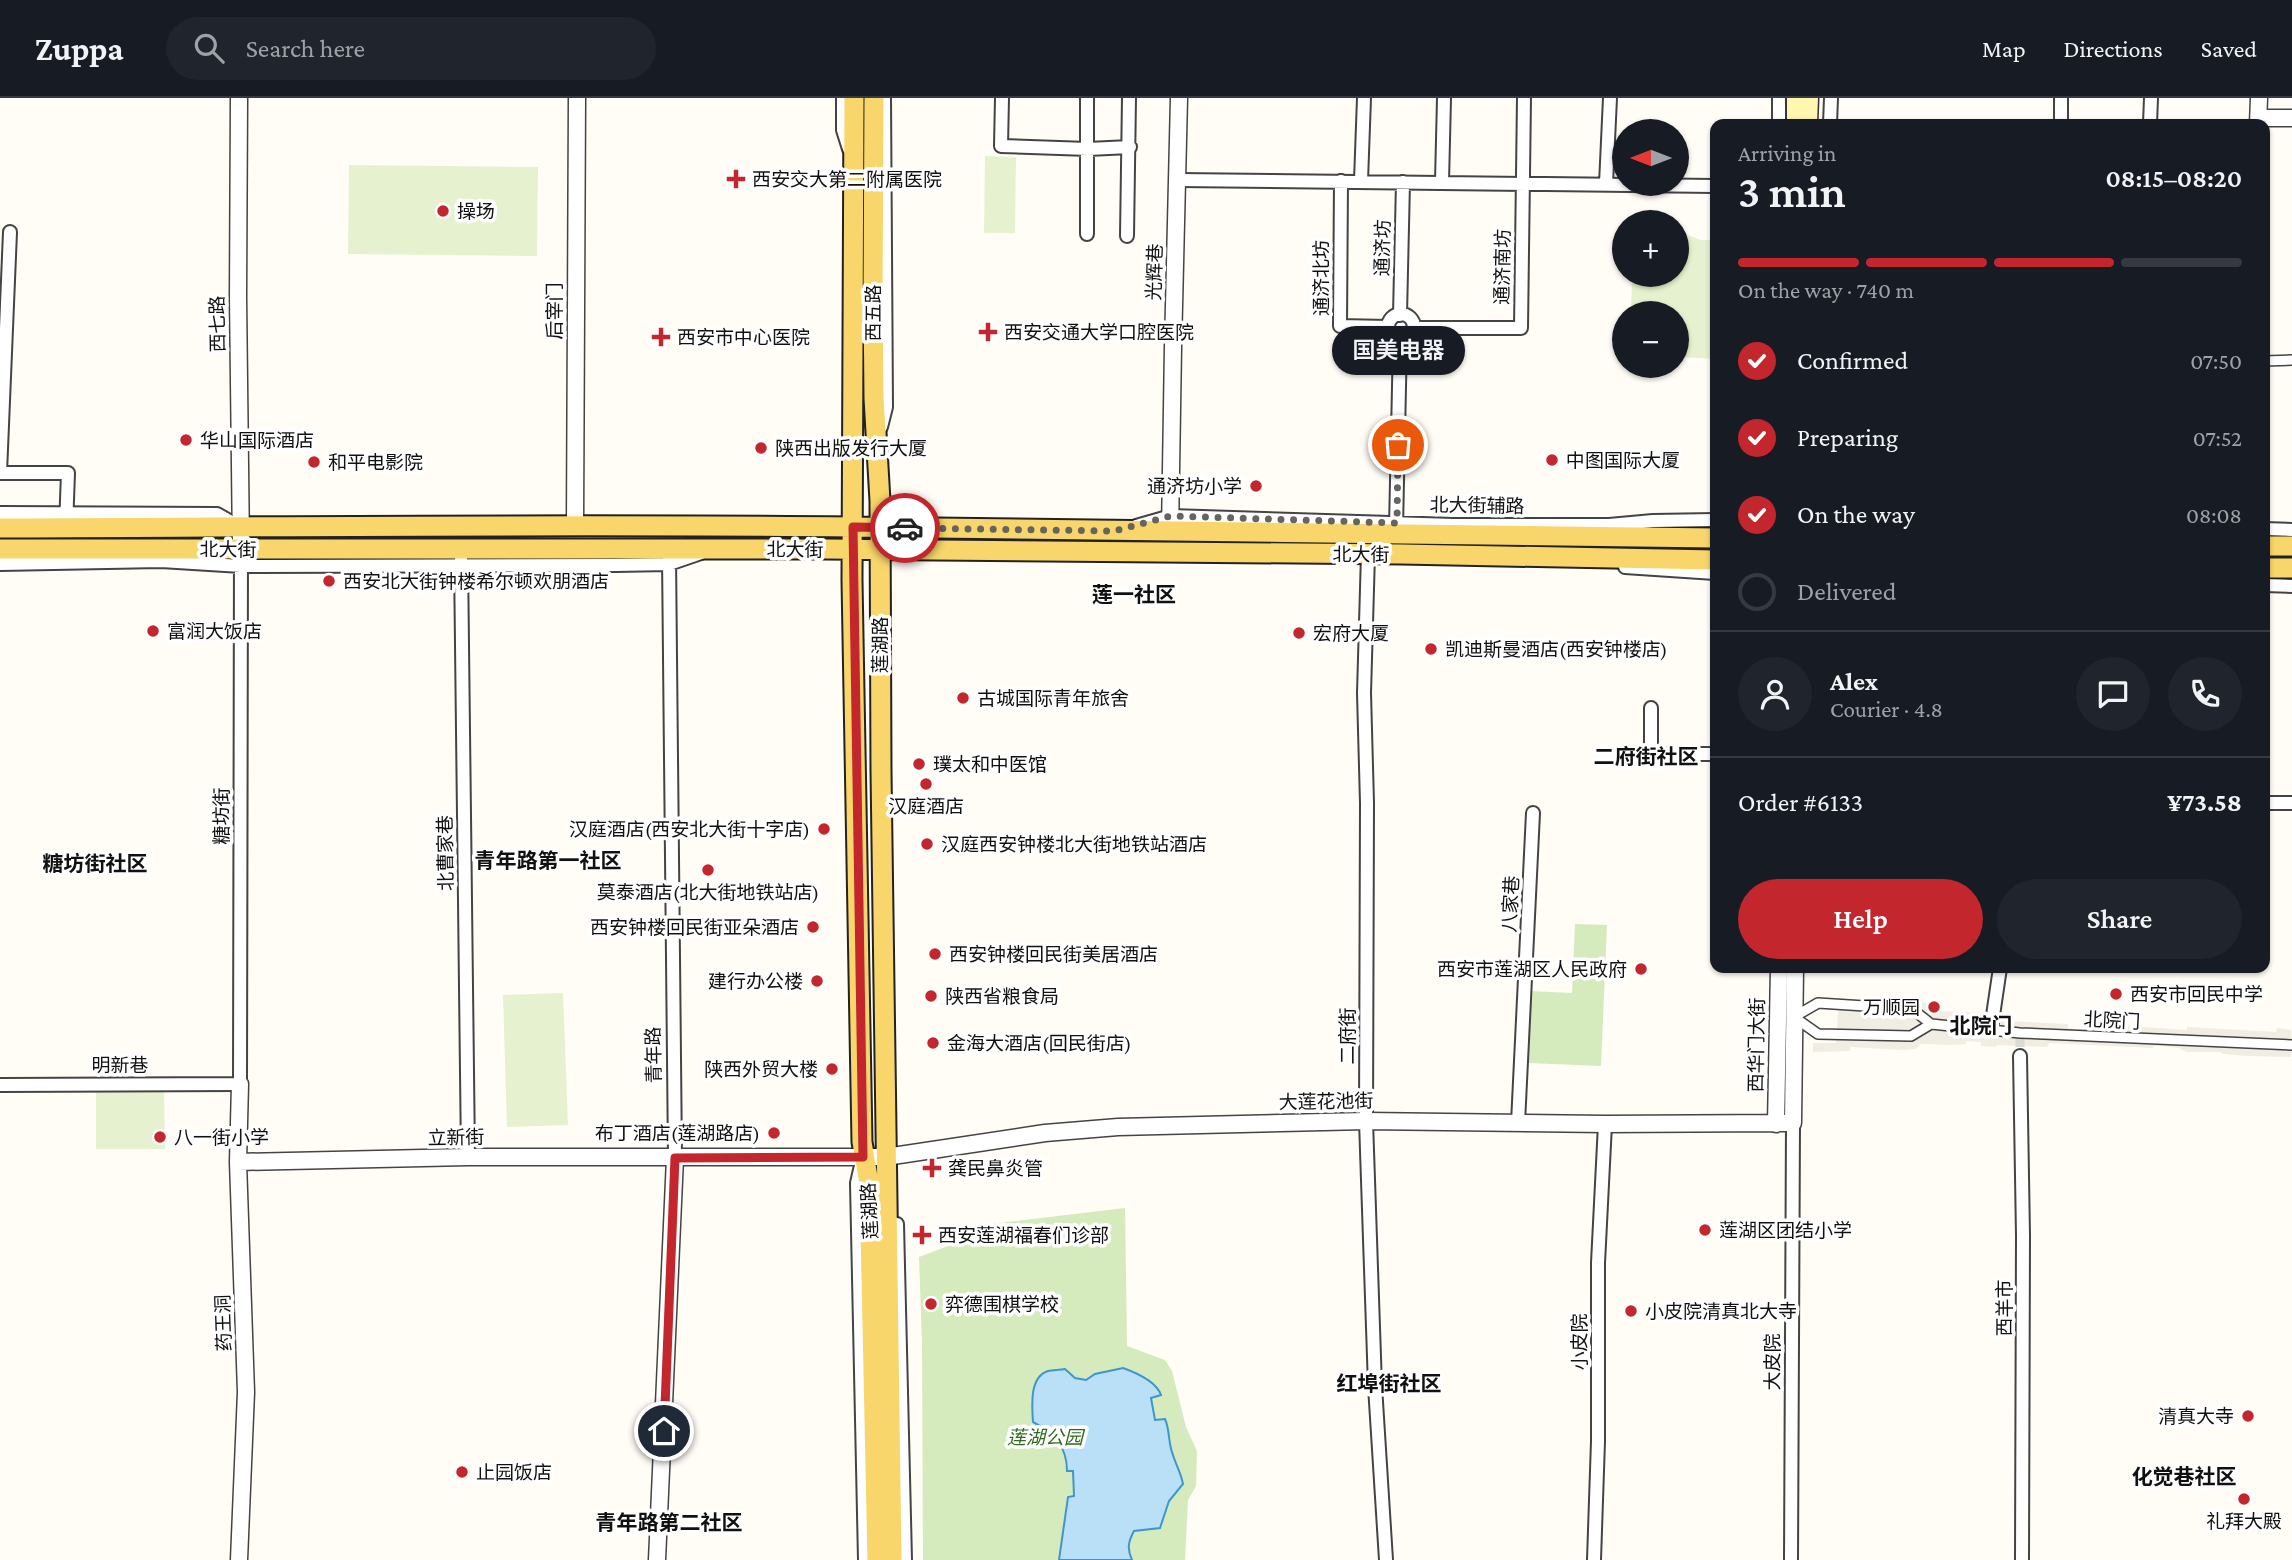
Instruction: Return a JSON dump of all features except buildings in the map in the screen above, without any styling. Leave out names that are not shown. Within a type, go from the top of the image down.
[{"type":"main road","name":"西五路","points":[[853,527],[854,98]]},
{"type":"main road","name":"西五路","points":[[874,98],[873,300],[880,527]]},
{"type":"main road","points":[[1796,98],[1796,119]]},
{"type":"main road","points":[[1808,119],[1809,98]]},
{"type":"main road","name":"北大街","points":[[0,528],[66,520],[241,528],[575,525],[1114,531],[1171,524],[1710,537]]},
{"type":"main road","name":"莲湖路","points":[[853,527],[863,1157],[869,1183],[877,1560]]},
{"type":"main road","name":"莲湖路","points":[[880,527],[891,1560]]},
{"type":"main road","points":[[2270,546],[2292,546]]},
{"type":"main road","name":"北大街","points":[[0,549],[241,558],[668,556],[716,548],[1368,558],[1710,560]]},
{"type":"main road","points":[[2270,568],[2292,568]]},
{"type":"street","name":"西七路","points":[[239,98],[241,558]]},
{"type":"street","name":"后宰门","points":[[575,525],[577,98]]},
{"type":"street","points":[[843,98],[843,130],[854,162]]},
{"type":"street","points":[[877,448],[886,407],[884,98]]},
{"type":"street","points":[[1002,98],[1001,146],[1088,149],[1130,147]]},
{"type":"street","points":[[1087,98],[1087,234]]},
{"type":"street","points":[[1127,236],[1129,98]]},
{"type":"street","name":"光辉巷","points":[[1171,524],[1172,346],[1180,98]]},
{"type":"street","points":[[1361,181],[1364,98]]},
{"type":"street","points":[[1442,182],[1444,98]]},
{"type":"street","points":[[1523,183],[1524,98]]},
{"type":"street","points":[[1606,184],[1610,98]]},
{"type":"street","points":[[1779,98],[1779,119]]},
{"type":"street","points":[[1830,98],[1830,119]]},
{"type":"street","points":[[2061,98],[2061,119]]},
{"type":"street","points":[[2150,119],[2151,98]]},
{"type":"street","points":[[2258,119],[2259,98]]},
{"type":"street","points":[[2270,120],[2292,118]]},
{"type":"street","points":[[1178,180],[1710,186]]},
{"type":"street","name":"通济北坊","points":[[1341,181],[1340,326],[1388,327]]},
{"type":"street","name":"通济坊","points":[[1400,315],[1403,182]]},
{"type":"street","name":"通济南坊","points":[[1413,328],[1521,328],[1523,183]]},
{"type":"street","points":[[0,513],[66,520],[68,474],[0,473],[10,232]]},
{"type":"street","points":[[1400,315],[1410,319],[1413,328],[1409,337],[1400,340],[1391,336],[1388,327],[1392,318],[1400,315]]},
{"type":"street","points":[[1396,529],[1400,340]]},
{"type":"street","points":[[2270,360],[2292,360]]},
{"type":"street","name":"北大街辅路","points":[[1396,529],[1710,520]]},
{"type":"street","points":[[2270,529],[2292,530]]},
{"type":"street","name":"北曹家巷","points":[[461,556],[468,1157]]},
{"type":"street","name":"青年路","points":[[657,1560],[675,1158],[668,556]]},
{"type":"street","points":[[0,564],[241,558]]},
{"type":"street","name":"糖坊街","points":[[240,1084],[241,558]]},
{"type":"street","points":[[1368,558],[1600,564],[1660,571],[1710,573]]},
{"type":"street","name":"二府街","points":[[1368,558],[1364,693],[1367,803],[1366,1121],[1374,1386],[1386,1560]]},
{"type":"street","points":[[2270,585],[2292,586]]},
{"type":"street","points":[[1651,708],[1651,754],[1710,754]]},
{"type":"street","points":[[2270,803],[2292,803]]},
{"type":"street","name":"八家巷","points":[[1518,1124],[1533,813]]},
{"type":"street","points":[[1774,973],[1786,987],[1800,973]]},
{"type":"street","name":"西华门大街","points":[[1781,973],[1794,1017],[1784,1123]]},
{"type":"street","name":"西华门大街","points":[[1784,1123],[1786,987],[1793,973]]},
{"type":"street","points":[[1991,1029],[1999,973]]},
{"type":"street","name":"北院门","points":[[1931,1024],[1911,1036],[1818,1034],[1794,1017],[1818,1003],[1912,1009],[1931,1024],[1991,1029],[2020,1035],[2292,1045]]},
{"type":"street","name":"西羊市","points":[[2020,1056],[2023,1223],[2022,1560]]},
{"type":"street","name":"明新巷","points":[[0,1085],[240,1084]]},
{"type":"street","name":"药王洞","points":[[239,1560],[246,1392],[238,1162],[240,1084]]},
{"type":"street","name":"大莲花池街","points":[[863,1157],[886,1157],[1045,1133],[1093,1129],[1366,1121],[1518,1124],[1784,1123]]},
{"type":"street","name":"大皮院","points":[[1784,1123],[1791,1560]]},
{"type":"street","name":"小皮院","points":[[1594,1560],[1598,1441],[1598,1263],[1605,1124]]},
{"type":"street","name":"立新街","points":[[238,1162],[468,1157],[863,1157]]},
{"type":"street","points":[[863,1157],[857,1183],[865,1560]]},
{"type":"street","points":[[886,1157],[896,1181],[905,1560]]},
{"type":"green space","points":[[985,156],[1016,157],[1015,233],[984,233]]},
{"type":"green space","name":"操场","points":[[349,165],[538,167],[537,256],[348,254]]},
{"type":"green space","points":[[1689,236],[1710,240],[1710,359],[1689,358],[1689,301],[1631,301],[1632,287],[1689,287]]},
{"type":"green space","points":[[1575,924],[1607,925],[1601,1066],[1527,1063],[1530,991],[1572,993]]},
{"type":"green space","points":[[563,993],[568,1125],[507,1127],[503,995]]},
{"type":"green space","points":[[164,1089],[165,1149],[96,1149],[96,1090]]},
{"type":"green space","name":"莲湖公园","points":[[1125,1208],[1127,1346],[1165,1360],[1172,1371],[1186,1427],[1197,1451],[1196,1486],[1188,1500],[1185,1560],[923,1560],[919,1257],[951,1245],[971,1243],[974,1226]]},
{"type":"shaded area","points":[[1861,998],[1910,1000],[1910,1006],[1915,1006],[1916,1002],[1933,1003],[1933,1011],[1991,1013],[2006,1021],[2068,1024],[2068,1028],[2076,1029],[2084,1029],[2084,1023],[2187,1030],[2187,1027],[2276,1032],[2277,1028],[2291,1030],[2292,1052],[2290,1057],[2247,1056],[2220,1052],[2187,1052],[2161,1046],[2153,1048],[2049,1043],[2047,1047],[1996,1047],[1966,1041],[1966,1044],[1920,1044],[1916,1049],[1851,1047],[1850,1051],[1813,1052],[1813,1043],[1836,1043],[1839,1001],[1861,1002]]},
{"type":"water","name":"莲湖公园","points":[[1123,1368],[1145,1378],[1159,1390],[1161,1395],[1151,1398],[1155,1420],[1165,1419],[1171,1450],[1183,1484],[1169,1501],[1160,1528],[1134,1531],[1129,1546],[1132,1560],[1059,1560],[1068,1497],[1074,1496],[1073,1471],[1067,1471],[1065,1454],[1058,1441],[1033,1422],[1032,1400],[1035,1386],[1042,1374],[1048,1371],[1065,1369],[1075,1378],[1086,1380],[1095,1374]]},
{"type":"tunnel","points":[[2020,1038],[2020,1056]]},
{"type":"way so far","points":[[905,528],[1114,531],[1171,516],[1397,523],[1398,445]]},
{"type":"place","name":"西安交大第二附属医院","points":[[736,179]]},
{"type":"place","name":"操场","points":[[443,211]]},
{"type":"place","name":"西安交通大学口腔医院","points":[[988,332]]},
{"type":"place","name":"西安市中心医院","points":[[661,337]]},
{"type":"place","name":"华山国际酒店","points":[[186,440]]},
{"type":"place","name":"国美电器","points":[[1398,445]]},
{"type":"place","name":"陕西出版发行大厦","points":[[761,448]]},
{"type":"place","name":"中图国际大厦","points":[[1552,460]]},
{"type":"place","name":"和平电影院","points":[[314,462]]},
{"type":"place","name":"通济坊小学","points":[[1256,486]]},
{"type":"place","name":"西安北大街钟楼希尔顿欢朋酒店","points":[[329,581]]},
{"type":"place","name":"富润大饭店","points":[[153,631]]},
{"type":"place","name":"宏府大厦","points":[[1299,633]]},
{"type":"place","name":"凯迪斯曼酒店(西安钟楼店)","points":[[1431,649]]},
{"type":"place","name":"古城国际青年旅舍","points":[[963,698]]},
{"type":"place","name":"璞太和中医馆","points":[[919,764]]},
{"type":"place","name":"汉庭酒店","points":[[926,784]]},
{"type":"place","name":"汉庭酒店(西安北大街十字店)","points":[[824,829]]},
{"type":"place","name":"汉庭西安钟楼北大街地铁站酒店","points":[[927,844]]},
{"type":"place","name":"莫泰酒店(北大街地铁站店)","points":[[708,870]]},
{"type":"place","name":"西安钟楼回民街亚朵酒店","points":[[813,927]]},
{"type":"place","name":"西安钟楼回民街美居酒店","points":[[935,954]]},
{"type":"place","name":"西安市莲湖区人民政府","points":[[1641,969]]},
{"type":"place","name":"建行办公楼","points":[[817,981]]},
{"type":"place","name":"西安市回民中学","points":[[2116,994]]},
{"type":"place","name":"陕西省粮食局","points":[[931,996]]},
{"type":"place","name":"万顺园","points":[[1934,1007]]},
{"type":"place","name":"金海大酒店(回民街店)","points":[[933,1043]]},
{"type":"place","name":"陕西外贸大楼","points":[[832,1069]]},
{"type":"place","name":"布丁酒店(莲湖路店)","points":[[774,1133]]},
{"type":"place","name":"八一街小学","points":[[160,1137]]},
{"type":"place","name":"龚民鼻炎管","points":[[932,1168]]},
{"type":"place","name":"莲湖区团结小学","points":[[1705,1230]]},
{"type":"place","name":"西安莲湖福春们诊部","points":[[922,1235]]},
{"type":"place","name":"弈德围棋学校","points":[[931,1304]]},
{"type":"place","name":"小皮院清真北大寺","points":[[1631,1311]]},
{"type":"place","name":"清真大寺","points":[[2248,1416]]},
{"type":"place","name":"止园饭店","points":[[462,1472]]},
{"type":"place","name":"礼拜大殿","points":[[2244,1499]]},
{"type":"district","name":"莲一社区","points":[[1134,595]]},
{"type":"district","name":"二府街社区","points":[[1646,757]]},
{"type":"district","name":"青年路第一社区","points":[[548,861]]},
{"type":"district","name":"糖坊街社区","points":[[95,864]]},
{"type":"district","name":"北院门","points":[[1981,1026]]},
{"type":"district","name":"红埠街社区","points":[[1389,1384]]},
{"type":"district","name":"化觉巷社区","points":[[2184,1477]]},
{"type":"district","name":"青年路第二社区","points":[[669,1523]]},
{"type":"route","points":[[664,1431],[675,1158],[863,1157],[853,527],[905,528]]}]
